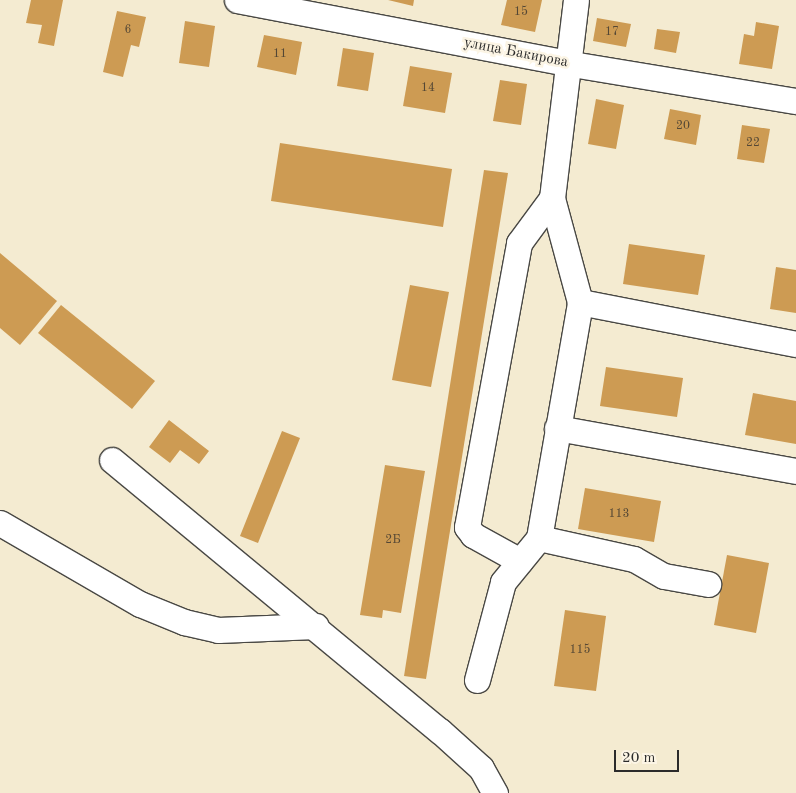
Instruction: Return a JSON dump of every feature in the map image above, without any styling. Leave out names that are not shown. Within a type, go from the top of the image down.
[{"type":"street","name":"улица Бакирова","points":[[238,0],[566,63],[796,101]]},
{"type":"street","points":[[478,680],[503,582],[539,538],[580,302],[552,198],[566,63],[576,0]]},
{"type":"street","points":[[520,561],[473,535],[468,526],[520,243],[552,198]]},
{"type":"street","points":[[580,302],[796,344]]},
{"type":"street","points":[[557,428],[796,471]]},
{"type":"street","points":[[112,460],[316,626],[481,768],[495,793]]},
{"type":"street","points":[[0,523],[140,604],[184,622],[218,630],[316,626]]},
{"type":"street","points":[[539,538],[634,559],[664,576],[708,584]]},
{"type":"building","points":[[31,0],[63,0],[54,46],[38,43],[42,25],[26,23]]},
{"type":"building","points":[[388,0],[414,0],[413,6]]},
{"type":"building","points":[[507,0],[542,0],[535,32],[501,25]]},
{"type":"building","points":[[117,11],[146,17],[139,47],[131,45],[123,77],[103,72]]},
{"type":"building","points":[[597,18],[631,24],[626,47],[593,41]]},
{"type":"building","points":[[185,21],[215,26],[209,67],[179,63]]},
{"type":"building","points":[[756,22],[779,26],[772,69],[739,64],[744,34],[754,36]]},
{"type":"building","points":[[657,29],[680,32],[676,53],[654,49]]},
{"type":"building","points":[[264,35],[302,42],[296,75],[257,67]]},
{"type":"building","points":[[343,48],[374,53],[368,91],[337,86]]},
{"type":"building","points":[[410,66],[452,73],[445,113],[403,106]]},
{"type":"building","points":[[500,80],[527,84],[521,125],[493,121]]},
{"type":"building","points":[[596,99],[624,105],[616,149],[588,144]]},
{"type":"building","points":[[670,109],[701,115],[696,145],[664,139]]},
{"type":"building","points":[[742,125],[770,129],[764,163],[737,159]]},
{"type":"building","points":[[280,143],[452,169],[443,227],[271,201]]},
{"type":"building","points":[[484,170],[508,173],[426,679],[404,676]]},
{"type":"building","points":[[629,244],[705,255],[698,295],[623,284]]},
{"type":"building","points":[[0,253],[57,301],[20,345],[0,328]]},
{"type":"building","points":[[776,267],[796,270],[796,313],[770,309]]},
{"type":"building","points":[[410,285],[449,292],[431,387],[392,380]]},
{"type":"building","points":[[61,305],[155,381],[132,409],[38,333]]},
{"type":"building","points":[[606,367],[683,378],[677,417],[600,406]]},
{"type":"building","points":[[753,393],[796,401],[796,444],[745,435]]},
{"type":"building","points":[[169,420],[209,451],[199,464],[180,450],[170,463],[149,447]]},
{"type":"building","points":[[282,431],[300,438],[258,543],[240,536]]},
{"type":"building","points":[[385,465],[425,471],[401,613],[383,610],[382,618],[360,615]]},
{"type":"building","points":[[585,488],[661,501],[654,542],[578,529]]},
{"type":"building","points":[[727,555],[769,563],[756,633],[714,625]]},
{"type":"building","points":[[565,610],[606,616],[596,691],[554,686]]}]
